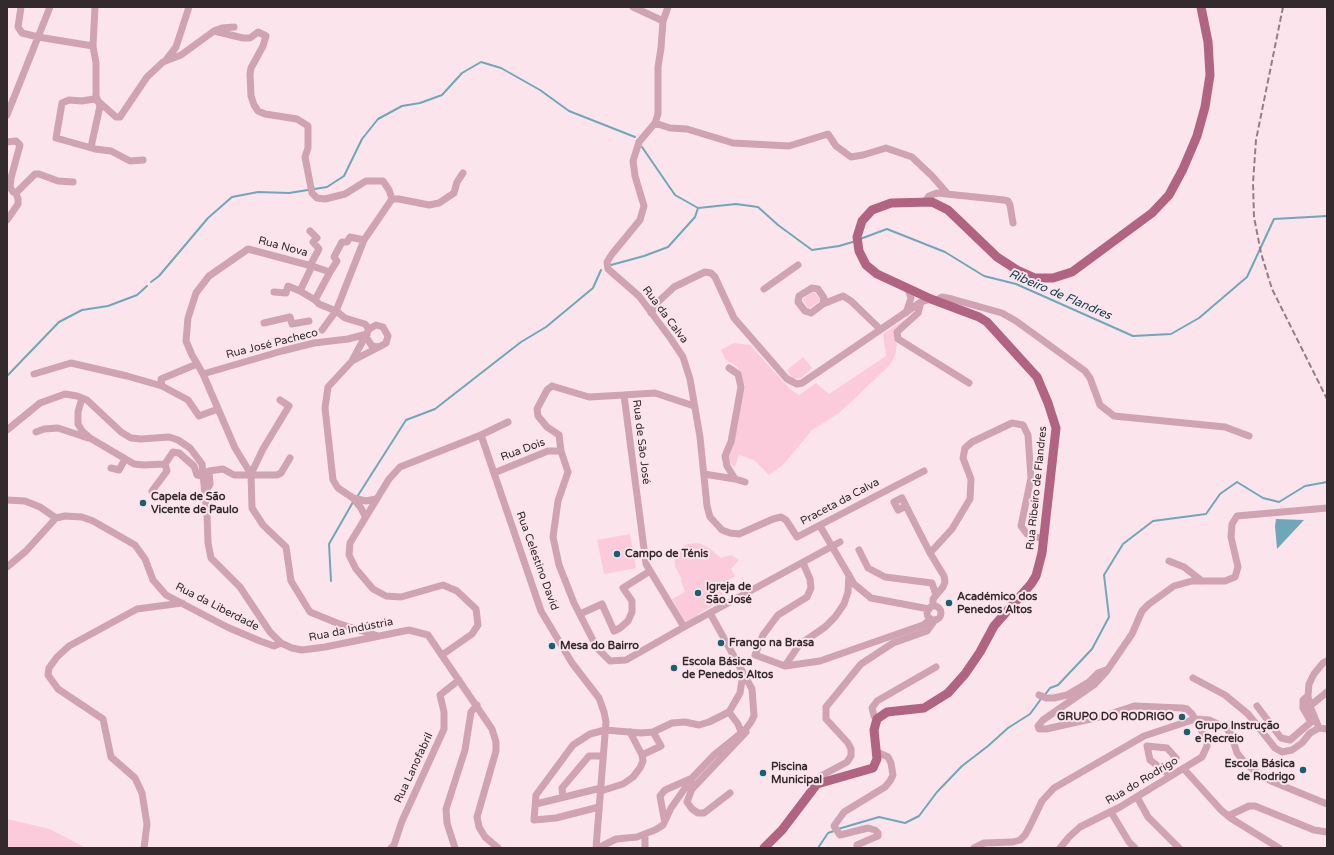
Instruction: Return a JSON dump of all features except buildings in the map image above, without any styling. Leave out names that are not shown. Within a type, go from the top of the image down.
[{"type":"main road","name":"Rua Ribeiro de Flandres","points":[[877,719],[888,712],[924,708],[941,698],[956,684],[980,652],[994,626],[1036,576],[1042,552],[1056,428],[1041,385],[1030,369],[987,322],[980,317],[933,300],[876,274],[866,265],[859,251],[856,237],[862,221],[872,210],[891,203],[932,202],[948,210],[997,257],[1017,270],[1035,278],[1053,278],[1072,272],[1152,213],[1168,195],[1184,169],[1197,136],[1203,115],[1210,75],[1208,42],[1201,7]]},
{"type":"main road","points":[[764,848],[782,830],[817,784],[873,768],[876,764],[877,752],[874,730],[877,719]]},
{"type":"street","points":[[21,7],[18,28],[22,33],[93,46]]},
{"type":"street","points":[[7,115],[50,7]]},
{"type":"street","points":[[92,147],[100,106],[95,91],[96,63],[93,46],[94,7]]},
{"type":"street","points":[[142,160],[130,161],[117,153],[56,138],[62,103],[69,100],[82,101],[94,99],[110,113],[116,117],[120,117],[147,77],[176,47],[188,7]]},
{"type":"street","points":[[633,7],[663,21]]},
{"type":"street","points":[[668,7],[663,21],[662,48],[658,67],[658,114],[655,123],[670,128],[687,129],[733,143],[788,146],[828,134],[836,146],[851,157],[863,156],[886,148],[912,157],[936,180],[947,194]]},
{"type":"street","points":[[164,61],[181,55],[222,28],[234,28]]},
{"type":"street","points":[[214,32],[243,38],[250,38],[258,32],[266,36],[263,46],[251,68],[251,96],[258,111],[265,114],[297,119],[308,126],[308,148],[305,157],[312,189],[316,198],[334,198],[345,194],[366,181],[383,181],[389,190],[392,199]]},
{"type":"street","name":"Rua da Calva","points":[[655,123],[639,142],[633,161],[635,176],[644,206],[640,220],[612,254],[607,262],[608,269],[639,296],[650,313],[671,339],[683,358],[690,379],[700,437],[707,506],[710,517],[722,530],[730,534],[739,534],[773,519]]},
{"type":"street","points":[[7,142],[16,141],[20,145],[10,183],[12,192],[16,193],[18,204],[7,220]]},
{"type":"street","points":[[392,199],[429,205],[439,203],[454,192],[457,182],[463,173]]},
{"type":"street","points":[[16,193],[35,174],[58,181],[73,182]]},
{"type":"street","points":[[925,202],[929,196],[937,193],[1008,201],[1013,223]]},
{"type":"street","points":[[322,330],[336,311],[364,240],[392,199]]},
{"type":"street","points":[[274,292],[286,293],[288,286],[300,291],[319,249],[313,242],[317,238],[310,231]]},
{"type":"street","points":[[316,300],[337,261],[334,257],[342,242],[347,242],[350,236],[364,240]]},
{"type":"street","name":"Rua Nova","points":[[251,474],[235,448],[203,374],[186,341],[188,318],[196,293],[209,276],[248,249],[330,272]]},
{"type":"street","points":[[764,289],[798,265]]},
{"type":"street","points":[[650,313],[658,302],[674,287],[705,272],[711,273],[716,276],[734,318],[792,383],[802,383],[921,302],[942,297],[952,299],[1002,313],[1016,321],[1085,371],[1090,378],[1100,405],[1114,416],[1225,427],[1249,436]]},
{"type":"street","points":[[906,313],[911,298],[908,289]]},
{"type":"street","name":"Rua José Pacheco","points":[[203,374],[282,351],[348,339],[367,333],[379,325],[386,329],[388,340],[379,347],[372,346],[367,333],[365,324],[345,318],[336,311],[319,304],[316,300],[300,291]]},
{"type":"street","points":[[823,304],[843,296],[851,300],[880,329]]},
{"type":"street","points":[[921,302],[918,313],[897,332],[898,339],[969,383]]},
{"type":"street","name":"Rua José Pacheco","points":[[264,323],[290,317],[292,324],[309,321]]},
{"type":"street","points":[[366,516],[353,498],[338,488],[333,480],[325,408],[328,387],[352,361],[367,333]]},
{"type":"street","points":[[348,339],[356,345],[357,353]]},
{"type":"street","points":[[352,361],[379,347]]},
{"type":"street","points":[[34,374],[72,363],[162,386],[188,400],[199,416],[218,409]]},
{"type":"street","points":[[162,386],[161,379],[197,364]]},
{"type":"street","points":[[729,368],[738,374],[741,387],[731,442],[725,456],[727,466],[735,479]]},
{"type":"street","name":"Rua de São José","points":[[684,627],[646,564],[624,395],[589,397],[557,386],[552,386],[547,390],[537,409],[538,416],[546,427],[559,435],[561,452],[568,472],[558,501],[553,537],[559,565],[580,614],[597,648],[610,661],[626,660],[840,542]]},
{"type":"street","points":[[624,395],[655,393],[694,406]]},
{"type":"street","name":"Rua da Indústria","points":[[7,430],[40,403],[65,394],[82,398],[96,407],[121,432],[131,438],[141,439],[169,437],[184,444],[202,464],[206,492],[208,543],[211,558],[240,587],[270,632],[281,642],[292,648],[302,650],[325,647],[409,630],[428,635],[492,729],[496,742],[496,751],[477,817],[479,827],[485,837],[498,848]]},
{"type":"street","points":[[82,398],[78,412],[78,424],[83,432],[90,438],[134,464],[165,464]]},
{"type":"street","points":[[280,400],[289,406],[262,449],[251,474],[252,508],[263,525],[286,547],[291,581],[310,612],[337,623],[378,636]]},
{"type":"street","points":[[442,655],[472,634],[478,625],[476,609],[457,591],[443,585],[400,597],[386,596],[373,589],[356,569],[349,555],[350,543],[389,479],[400,467],[481,435],[508,422]]},
{"type":"street","points":[[930,553],[952,529],[970,499],[971,479],[963,458],[965,448],[972,442],[1012,423],[1022,425],[1028,435],[1031,478],[1021,526],[1027,534],[1043,539]]},
{"type":"street","points":[[36,432],[44,429],[58,428],[90,438]]},
{"type":"street","name":"Rua Celestino David","points":[[481,435],[541,611],[572,663],[600,698],[606,722],[597,848]]},
{"type":"street","name":"Rua Dois","points":[[494,473],[548,451],[561,452]]},
{"type":"street","points":[[152,491],[167,471],[165,464],[173,452],[179,453],[194,466],[196,475],[204,477]]},
{"type":"street","points":[[206,492],[210,484],[209,471],[223,469],[234,474],[277,475],[290,458]]},
{"type":"street","points":[[111,468],[119,470],[125,459]]},
{"type":"street","name":"Praceta da Calva","points":[[773,519],[781,517],[786,520],[797,537],[924,471]]},
{"type":"street","points":[[704,474],[745,482]]},
{"type":"street","points":[[353,498],[366,501],[376,499]]},
{"type":"street","points":[[7,500],[25,501],[40,507],[56,518],[26,551],[7,566]]},
{"type":"street","points":[[906,506],[930,553],[944,576],[945,582],[936,595],[931,608],[927,613],[933,619]]},
{"type":"street","points":[[1195,719],[1186,709],[1142,705],[1046,730],[1039,729],[1038,726],[1044,720],[1095,684],[1108,670],[1132,634],[1142,611],[1174,586],[1192,581],[1225,581],[1235,577],[1238,567],[1231,537],[1232,524],[1237,516],[1327,508]]},
{"type":"street","name":"Rua da Liberdade","points":[[56,518],[65,516],[82,517],[93,522],[135,546],[140,551],[154,580],[166,595],[227,627],[260,641],[274,646],[281,642]]},
{"type":"street","points":[[803,563],[810,579],[810,588],[807,597],[778,616],[763,635],[754,655],[785,666],[820,661],[923,625],[940,616],[941,612],[937,607],[931,608],[871,598],[854,584],[820,526]]},
{"type":"street","points":[[859,550],[868,568],[885,577],[932,583],[936,595]]},
{"type":"street","points":[[1169,561],[1184,566],[1202,581]]},
{"type":"street","points":[[580,614],[602,604],[614,631],[620,628],[628,621],[632,612],[632,601],[623,588],[650,570]]},
{"type":"street","points":[[785,666],[799,645],[835,618],[844,604],[848,592],[849,575]]},
{"type":"street","points":[[144,848],[147,824],[142,793],[135,778],[110,757],[103,719],[58,690],[48,675],[49,668],[57,657],[69,646],[137,608],[182,603]]},
{"type":"street","points":[[710,613],[752,688],[754,716],[746,732],[692,789],[688,796],[687,802],[692,809],[698,813],[704,814],[730,793]]},
{"type":"street","points":[[817,784],[817,781],[821,776],[847,762],[851,756],[851,749],[848,743],[826,720],[826,707],[831,699],[861,664],[893,643],[927,631],[933,619]]},
{"type":"street","points":[[795,651],[799,658],[809,662]]},
{"type":"street","points":[[1313,721],[1308,696],[1309,684],[1326,663]]},
{"type":"street","points":[[877,719],[874,716],[872,708],[877,701],[936,667]]},
{"type":"street","points":[[599,807],[556,818],[534,820],[536,795],[573,745],[590,734],[605,730],[653,732],[672,723],[686,722],[699,725],[709,722],[728,712],[740,693],[742,680],[741,668]]},
{"type":"street","points":[[1039,695],[1046,698],[1067,695],[1089,682],[1098,673],[1108,670]]},
{"type":"street","points":[[1194,678],[1225,695],[1248,714],[1275,748],[1282,752],[1292,750],[1302,743],[1310,733],[1319,728],[1327,729]]},
{"type":"street","name":"Rua Lanofabril","points":[[391,848],[394,845],[402,821],[444,729],[444,712],[440,695],[459,680]]},
{"type":"street","points":[[1310,706],[1327,692]]},
{"type":"street","points":[[1308,696],[1302,703],[1305,713],[1319,728]]},
{"type":"street","points":[[455,848],[447,822],[446,809],[465,750],[471,712],[477,705]]},
{"type":"street","points":[[1257,706],[1281,738],[1290,740],[1313,721]]},
{"type":"street","points":[[728,712],[738,724],[741,732]]},
{"type":"street","points":[[974,848],[984,843],[1013,842],[1020,840],[1025,835],[1042,802],[1054,788],[1144,736],[1195,719],[1209,720],[1226,728],[1231,734],[1237,753],[1246,764],[1259,774],[1271,781],[1327,804]]},
{"type":"street","name":"Rua do Rodrigo","points":[[1060,848],[1080,827],[1111,812],[1202,757],[1207,746],[1206,735],[1195,719]]},
{"type":"street","points":[[664,818],[693,777],[714,755],[748,726]]},
{"type":"street","points":[[536,804],[623,784],[633,777],[643,761],[642,755],[630,732]]},
{"type":"street","points":[[642,755],[661,746],[653,732]]},
{"type":"street","points":[[1170,776],[1150,760],[1147,746],[1167,748],[1176,758]]},
{"type":"street","points":[[857,848],[857,845],[878,836],[878,833],[875,830],[868,828],[840,835],[836,829],[844,812],[885,787],[893,775],[888,757],[877,752]]},
{"type":"street","points":[[564,797],[562,788],[589,756],[603,756]]},
{"type":"street","points":[[1184,769],[1228,816],[1258,837],[1279,848]]},
{"type":"street","points":[[597,848],[616,839],[637,837],[663,825],[664,818],[660,796],[665,790],[693,777]]},
{"type":"street","points":[[1137,797],[1148,817],[1179,848]]},
{"type":"street","points":[[1228,816],[1248,806],[1256,806],[1314,830],[1327,832]]},
{"type":"street","points":[[1111,812],[1135,848]]},
{"type":"street","points":[[644,834],[645,848]]},
{"type":"shaded area","points":[[812,292],[815,293],[821,300],[808,308],[803,299]]},
{"type":"shaded area","points":[[913,314],[894,337],[897,345],[895,355],[890,365],[839,413],[812,430],[783,465],[769,475],[754,460],[739,455],[735,467],[730,463],[728,457],[745,386],[738,367],[725,359],[721,350],[734,343],[750,345],[789,388],[799,395],[816,383],[829,394],[886,356],[883,334]]},
{"type":"shaded area","points":[[803,357],[812,368],[801,378],[793,379],[787,370]]},
{"type":"shaded area","name":"Campo de Ténis","points":[[630,534],[636,568],[604,574],[597,540]]},
{"type":"shaded area","points":[[698,543],[709,548],[721,558],[731,555],[739,560],[731,569],[735,576],[719,586],[726,601],[720,604],[719,602],[698,614],[698,616],[686,624],[672,599],[685,592],[681,581],[682,579],[675,567],[674,552],[688,544]]},
{"type":"shaded area","points":[[7,819],[50,829],[86,848],[7,848]]},
{"type":"water","points":[[1276,519],[1304,520],[1277,549],[1275,526]]},
{"type":"waterway","name":"Ribeiro de Flandres","points":[[151,282],[159,276],[208,218],[232,197],[258,192],[289,193],[327,187],[344,176],[362,139],[378,119],[402,106],[420,103],[442,95],[462,73],[481,62],[501,68],[540,90],[569,111],[635,137]]},
{"type":"waterway","name":"Ribeiro de Flandres","points":[[642,147],[675,195],[698,208],[736,204],[758,207],[778,225],[812,250],[839,246],[856,241]]},
{"type":"waterway","points":[[611,265],[644,256],[668,247],[695,217],[698,208]]},
{"type":"waterway","name":"Ribeiro de Flandres","points":[[860,239],[887,229],[945,252],[984,276],[1016,284],[1133,336],[1171,334],[1199,318],[1247,277],[1274,219],[1327,216]]},
{"type":"waterway","points":[[357,497],[406,420],[435,409],[521,342],[546,327],[593,288],[601,270]]},
{"type":"waterway","name":"Ribeiro de Flandres","points":[[7,376],[59,322],[82,310],[108,306],[137,295],[147,286]]},
{"type":"waterway","points":[[1044,696],[1050,688],[1058,685],[1092,649],[1109,617],[1104,575],[1123,544],[1153,521],[1206,514],[1220,494],[1237,482],[1263,498],[1279,502],[1305,486],[1327,482]]},
{"type":"waterway","points":[[331,581],[329,544],[353,502]]},
{"type":"waterway","points":[[838,829],[879,817],[905,823],[919,816],[937,792],[962,766],[1008,728],[1030,714],[1041,699]]},
{"type":"waterway","points":[[818,848],[828,833],[834,831]]},
{"type":"railway","points":[[1283,7],[1256,140],[1253,183],[1254,217],[1261,253],[1272,289],[1327,399]]},
{"type":"place","name":"Capela de São Vicente de Paulo","points":[[143,503]]},
{"type":"place","name":"Campo de Ténis","points":[[617,554]]},
{"type":"place","name":"Igreja de São José","points":[[698,593]]},
{"type":"place","name":"Académico dos Penedos Altos","points":[[949,603]]},
{"type":"place","name":"Frango na Brasa","points":[[721,643]]},
{"type":"place","name":"Mesa do Bairro","points":[[552,646]]},
{"type":"place","name":"Escola Básica de Penedos Altos","points":[[674,668]]},
{"type":"place","name":"GRUPO DO RODRIGO","points":[[1182,717]]},
{"type":"place","name":"Grupo Instrução e Recreio","points":[[1187,732]]},
{"type":"place","name":"Escola Básica de Rodrigo","points":[[1303,770]]},
{"type":"place","name":"Piscina Municipal","points":[[763,773]]}]
